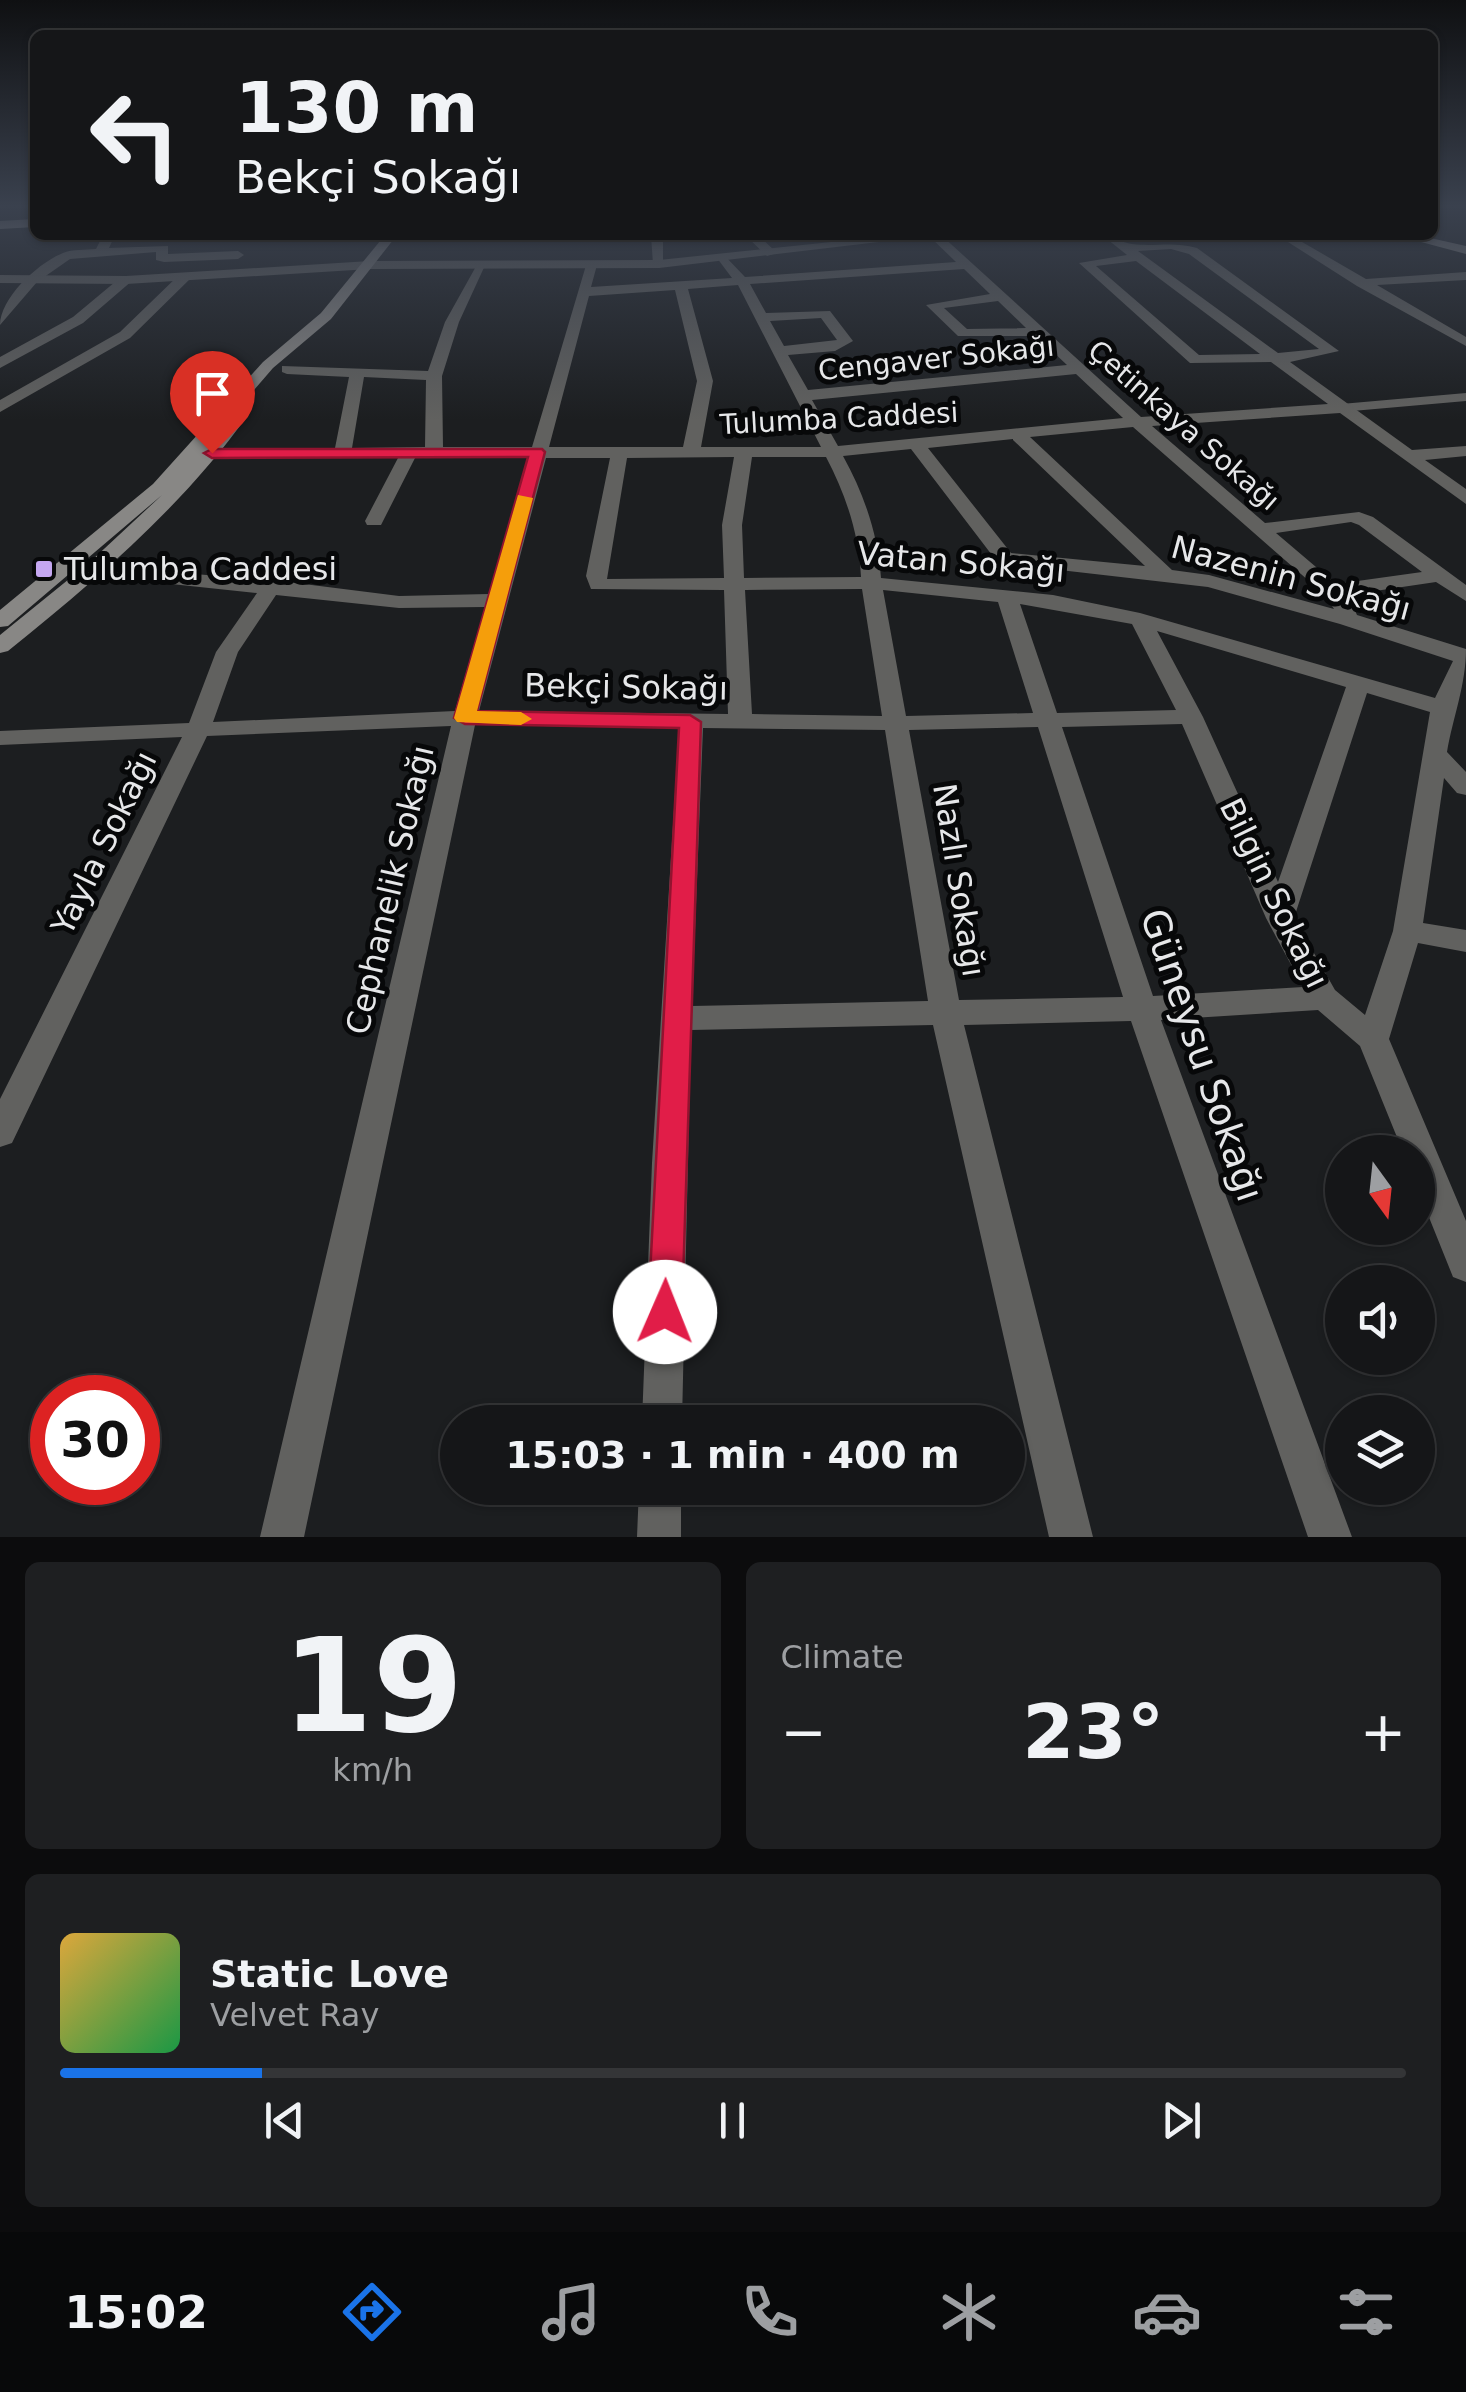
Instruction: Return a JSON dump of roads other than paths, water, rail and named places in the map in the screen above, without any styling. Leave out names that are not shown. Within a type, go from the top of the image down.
[{"type":"main road","points":[[0,621],[159,488],[268,365],[326,316],[361,276]]},
{"type":"main road","points":[[0,646],[96,570],[156,516],[244,411],[319,334],[326,316]]},
{"type":"main road","points":[[188,453],[212,453]]},
{"type":"street","points":[[0,321],[40,276]]},
{"type":"street","points":[[0,279],[126,280],[204,276]]},
{"type":"street","points":[[434,454],[434,376],[452,322],[478,276]]},
{"type":"street","points":[[570,276],[680,287],[841,276]]},
{"type":"street","points":[[587,278],[599,276]]},
{"type":"street","name":"Nazlı Sokağı","points":[[737,276],[848,482],[869,545],[871,583],[946,1014],[1070,1537]]},
{"type":"street","name":"Çetinkaya Sokağı","points":[[978,276],[1077,369],[1332,591],[1342,601],[1348,619]]},
{"type":"street","points":[[1101,276],[1166,324],[1195,360],[1272,358],[1332,351],[1228,276]]},
{"type":"street","points":[[1159,276],[1212,321],[1272,358],[1466,498]]},
{"type":"street","points":[[1349,276],[1465,341]]},
{"type":"street","points":[[1361,283],[1466,276]]},
{"type":"street","points":[[0,407],[125,336],[185,277]]},
{"type":"street","name":"Cephanelik Sokağı","points":[[282,1537],[465,718],[587,278]]},
{"type":"street","points":[[1446,278],[1466,288]]},
{"type":"street","points":[[0,363],[78,320],[126,280]]},
{"type":"street","points":[[680,287],[704,381],[691,452]]},
{"type":"street","points":[[1000,297],[933,305],[963,332],[1036,332]]},
{"type":"street","points":[[761,317],[826,314],[846,342],[780,351]]},
{"type":"street","points":[[287,369],[434,376]]},
{"type":"street","name":"Cengaver Sokağı","points":[[800,396],[1077,369]]},
{"type":"street","points":[[342,455],[357,374]]},
{"type":"street","name":"Tulumba Caddesi","points":[[212,453],[830,452],[1137,422],[1466,397]]},
{"type":"street","points":[[1020,436],[1166,575]]},
{"type":"street","name":"Nazenin Sokağı","points":[[917,445],[1005,559],[1209,582],[1348,619],[1465,656]]},
{"type":"street","name":"Vatan Sokağı","points":[[620,450],[596,576],[598,585],[871,583],[1007,596],[1140,619],[1442,708]]},
{"type":"street","points":[[1407,456],[1466,451]]},
{"type":"street","points":[[740,722],[732,525],[744,452]]},
{"type":"street","points":[[374,522],[408,455]]},
{"type":"street","points":[[1262,529],[1352,516],[1366,521],[1466,595]]},
{"type":"street","points":[[96,570],[399,602],[497,600]]},
{"type":"street","points":[[1332,591],[1438,576]]},
{"type":"street","name":"Yayla Sokağı","points":[[0,1132],[199,728],[226,652],[272,586]]},
{"type":"street","name":"Güneysu Sokağı","points":[[1007,596],[1142,1009],[1330,1537]]},
{"type":"street","name":"Bilgin Sokağı","points":[[1140,619],[1191,717],[1280,918],[1324,998],[1373,1039],[1466,1266]]},
{"type":"street","points":[[1373,1039],[1408,931],[1442,708],[1465,656]]},
{"type":"street","points":[[1280,918],[1358,684]]},
{"type":"street","name":"Bekçi Sokağı","points":[[0,738],[465,718],[897,722],[1191,717]]},
{"type":"street","points":[[662,1405],[669,1163],[690,722]]},
{"type":"street","points":[[1434,752],[1466,787]]},
{"type":"street","points":[[1408,931],[1466,942]]},
{"type":"street","points":[[678,1018],[1142,1009],[1324,998]]},
{"type":"street","points":[[659,1537],[660,1505]]},
{"type":"place","name":"Tulumba Caddesi","points":[[44,569]]}]
